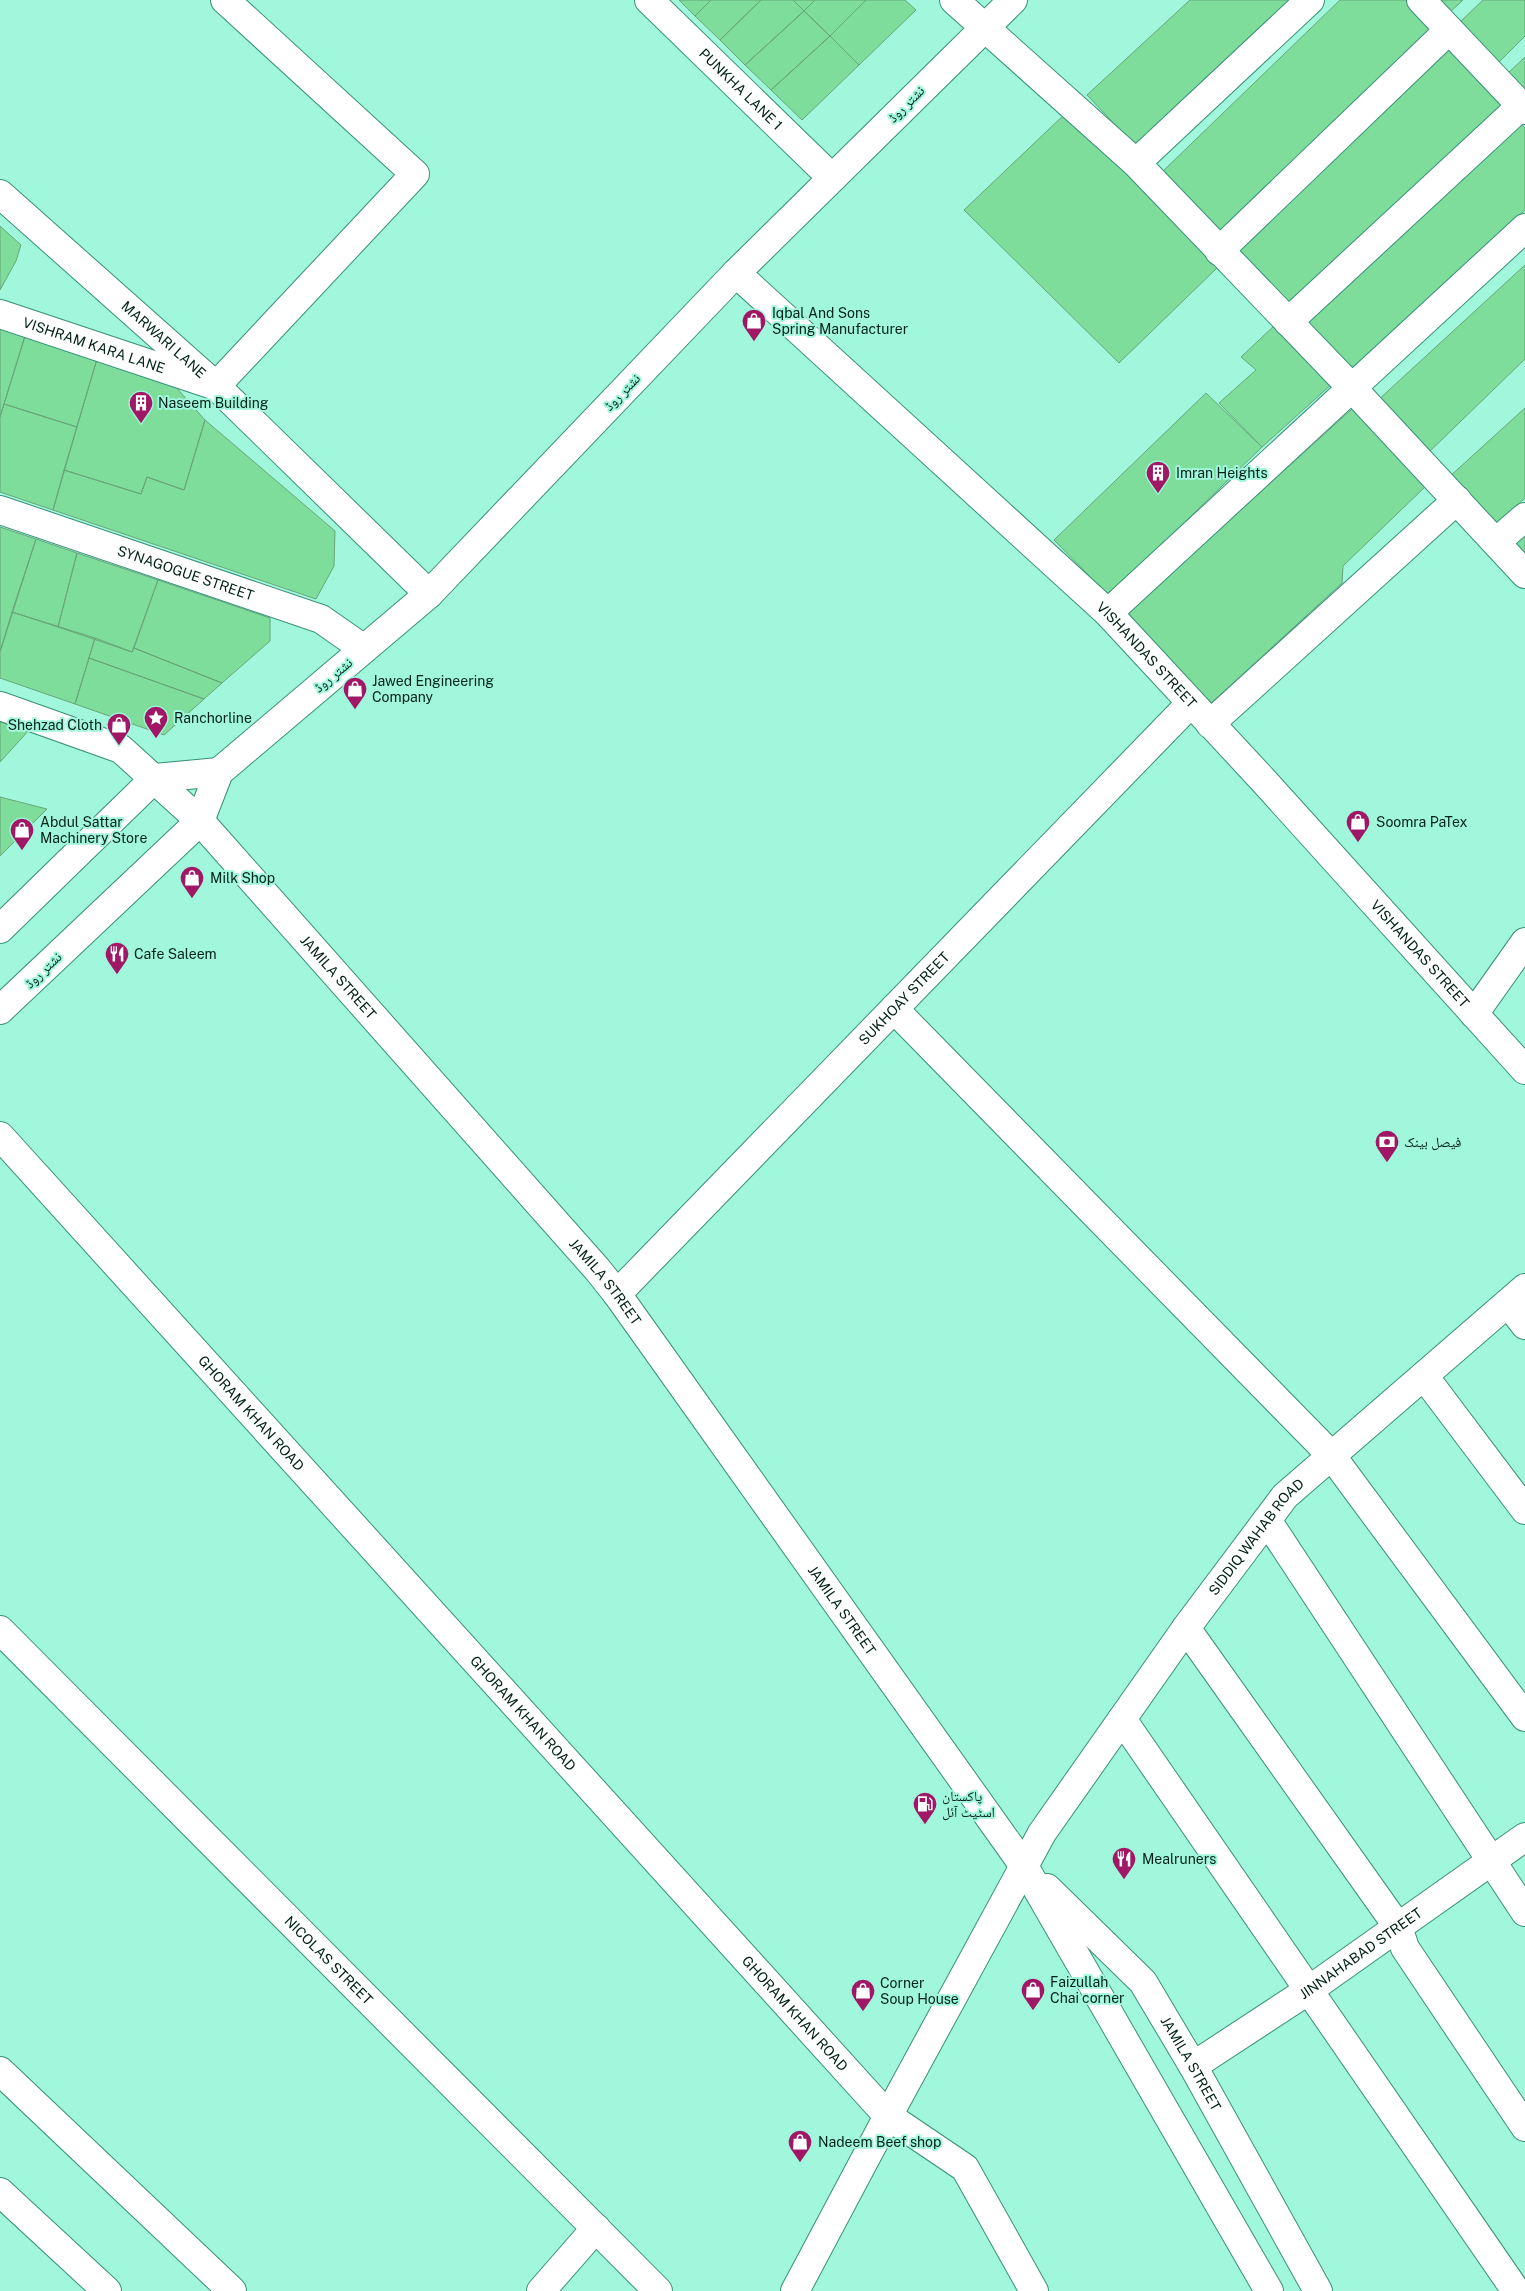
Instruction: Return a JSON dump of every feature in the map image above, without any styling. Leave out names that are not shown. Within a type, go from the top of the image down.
[{"type":"street","points":[[216,386],[415,174],[225,0]]},
{"type":"street","name":"PUNKHA LANE 1","points":[[649,0],[832,178]]},
{"type":"street","points":[[954,0],[1136,164],[1352,388],[1525,574]]},
{"type":"street","name":"نشتر روڈ","points":[[0,1010],[200,820],[219,772],[429,594],[736,273],[1013,0]]},
{"type":"street","points":[[1136,164],[1310,0]]},
{"type":"street","points":[[1288,322],[1523,108],[1421,0]]},
{"type":"street","points":[[1219,250],[1449,30]]},
{"type":"street","name":"MARWARI LANE","points":[[0,194],[216,386],[429,594]]},
{"type":"street","points":[[1108,613],[1525,228]]},
{"type":"street","name":"VISHANDAS STREET","points":[[736,273],[1108,613],[1525,1070]]},
{"type":"street","name":"VISHRAM KARA LANE","points":[[0,314],[216,386]]},
{"type":"street","points":[[1210,724],[1457,500]]},
{"type":"street","name":"SYNAGOGUE STREET","points":[[0,510],[321,619],[364,649]]},
{"type":"street","points":[[1496,542],[1525,517]]},
{"type":"street","name":"SUKHOAY STREET","points":[[617,1294],[1191,703]]},
{"type":"street","name":"JAMILA STREET","points":[[0,706],[121,749],[200,820],[597,1269],[617,1294],[1024,1866],[1269,2291]]},
{"type":"street","points":[[0,928],[155,778],[219,772]]},
{"type":"street","points":[[1474,1014],[1525,942]]},
{"type":"street","points":[[894,1009],[1331,1455],[1525,1717]]},
{"type":"street","name":"GHORAM KHAN ROAD","points":[[0,1136],[888,2116],[965,2168],[1034,2291]]},
{"type":"street","points":[[1516,1296],[1525,1325]]},
{"type":"street","name":"SIDDIQ WAHAB ROAD","points":[[795,2291],[1042,1834],[1186,1628],[1285,1496],[1516,1296]]},
{"type":"street","points":[[1424,1376],[1525,1510]]},
{"type":"street","points":[[1266,1520],[1525,1912]]},
{"type":"street","points":[[1186,1628],[1398,1927],[1405,1948],[1525,2127]]},
{"type":"street","name":"NICOLAS STREET","points":[[0,1630],[658,2291]]},
{"type":"street","points":[[1122,1718],[1516,2291]]},
{"type":"street","name":"JINNAHABAD STREET","points":[[1193,2066],[1309,1990],[1525,1836]]},
{"type":"street","name":"JAMILA STREET","points":[[1024,1866],[1143,1982],[1193,2066],[1318,2291]]},
{"type":"street","points":[[0,2071],[232,2291]]},
{"type":"street","points":[[0,2192],[107,2291]]},
{"type":"street","points":[[541,2291],[596,2228]]},
{"type":"building","points":[[679,0],[711,0],[695,16]]},
{"type":"building","points":[[711,0],[761,0],[720,40],[695,16]]},
{"type":"building","points":[[761,0],[793,0],[804,11],[745,65],[720,40]]},
{"type":"building","points":[[793,0],[815,0],[804,11]]},
{"type":"building","points":[[815,0],[866,0],[830,36],[804,11]]},
{"type":"building","points":[[866,0],[905,0],[916,10],[859,65],[830,36]]},
{"type":"building","points":[[1190,0],[1292,0],[1137,148],[1087,95]]},
{"type":"building","points":[[1340,0],[1406,0],[1434,30],[1220,236],[1161,173]]},
{"type":"building","points":[[1437,0],[1463,0],[1449,13]]},
{"type":"building","points":[[1483,0],[1525,0],[1525,36],[1497,64],[1459,23]]},
{"type":"building","points":[[804,11],[830,36],[771,90],[745,65]]},
{"type":"building","points":[[830,36],[859,65],[802,120],[771,90]]},
{"type":"building","points":[[1445,42],[1506,107],[1288,308],[1233,249]]},
{"type":"building","points":[[1525,57],[1525,93],[1507,74]]},
{"type":"building","points":[[1068,111],[1218,267],[1119,363],[964,210]]},
{"type":"building","points":[[1518,120],[1525,128],[1525,210],[1349,373],[1303,324]]},
{"type":"building","points":[[0,226],[21,245],[16,261],[0,290]]},
{"type":"building","points":[[1525,265],[1525,359],[1426,455],[1376,402]]},
{"type":"building","points":[[1276,324],[1333,383],[1262,447],[1219,403],[1256,370],[1241,357]]},
{"type":"building","points":[[0,328],[25,336],[0,417]]},
{"type":"building","points":[[25,336],[97,359],[77,427],[4,404]]},
{"type":"building","name":"Naseem Building","points":[[97,359],[174,385],[205,420],[184,490],[147,477],[141,494],[64,470]]},
{"type":"building","name":"Imran Heights","points":[[1206,393],[1262,447],[1109,596],[1054,540]]},
{"type":"building","points":[[4,404],[77,427],[53,510],[0,492],[0,417]]},
{"type":"building","points":[[1525,408],[1525,498],[1494,527],[1448,478]]},
{"type":"building","points":[[1352,409],[1426,486],[1343,566],[1342,583],[1209,705],[1126,614]]},
{"type":"building","points":[[205,420],[335,531],[334,566],[316,599],[53,510],[64,470],[141,494],[147,477],[184,490]]},
{"type":"building","points":[[0,527],[36,539],[0,652]]},
{"type":"building","points":[[1525,534],[1525,556],[1514,543]]},
{"type":"building","points":[[36,539],[77,553],[58,627],[12,612]]},
{"type":"building","points":[[77,553],[158,580],[132,652],[58,627]]},
{"type":"building","points":[[158,580],[270,618],[270,641],[222,683],[134,648]]},
{"type":"building","points":[[12,612],[95,638],[75,704],[0,678],[0,652]]},
{"type":"building","points":[[95,638],[132,652],[134,648],[222,683],[204,699],[89,658]]},
{"type":"building","points":[[89,658],[204,699],[164,735],[75,704]]},
{"type":"building","points":[[0,718],[31,728],[0,762]]},
{"type":"building","points":[[0,797],[47,809],[0,856]]},
{"type":"place","name":"Iqbal And Sons Spring Manufacturer","points":[[754,342]]},
{"type":"place","name":"Naseem Building","points":[[141,424]]},
{"type":"place","name":"Imran Heights","points":[[1158,494]]},
{"type":"place","name":"Jawed Engineering Company","points":[[355,710]]},
{"type":"place","name":"Ranchorline","points":[[156,739]]},
{"type":"place","name":"Shehzad Cloth","points":[[119,746]]},
{"type":"place","name":"Soomra PaTex","points":[[1358,843]]},
{"type":"place","name":"Abdul Sattar Machinery Store","points":[[22,851]]},
{"type":"place","name":"Milk Shop","points":[[192,899]]},
{"type":"place","name":"Cafe Saleem","points":[[117,975]]},
{"type":"place","name":"فیصل بینک","points":[[1387,1163]]},
{"type":"place","name":"پاکستان اسٹیٹ آئل","points":[[925,1825]]},
{"type":"place","name":"Mealruners","points":[[1124,1880]]},
{"type":"place","name":"Faizullah Chai corner","points":[[1033,2011]]},
{"type":"place","name":"Corner Soup House","points":[[863,2012]]},
{"type":"place","name":"Nadeem Beef shop","points":[[800,2163]]}]
